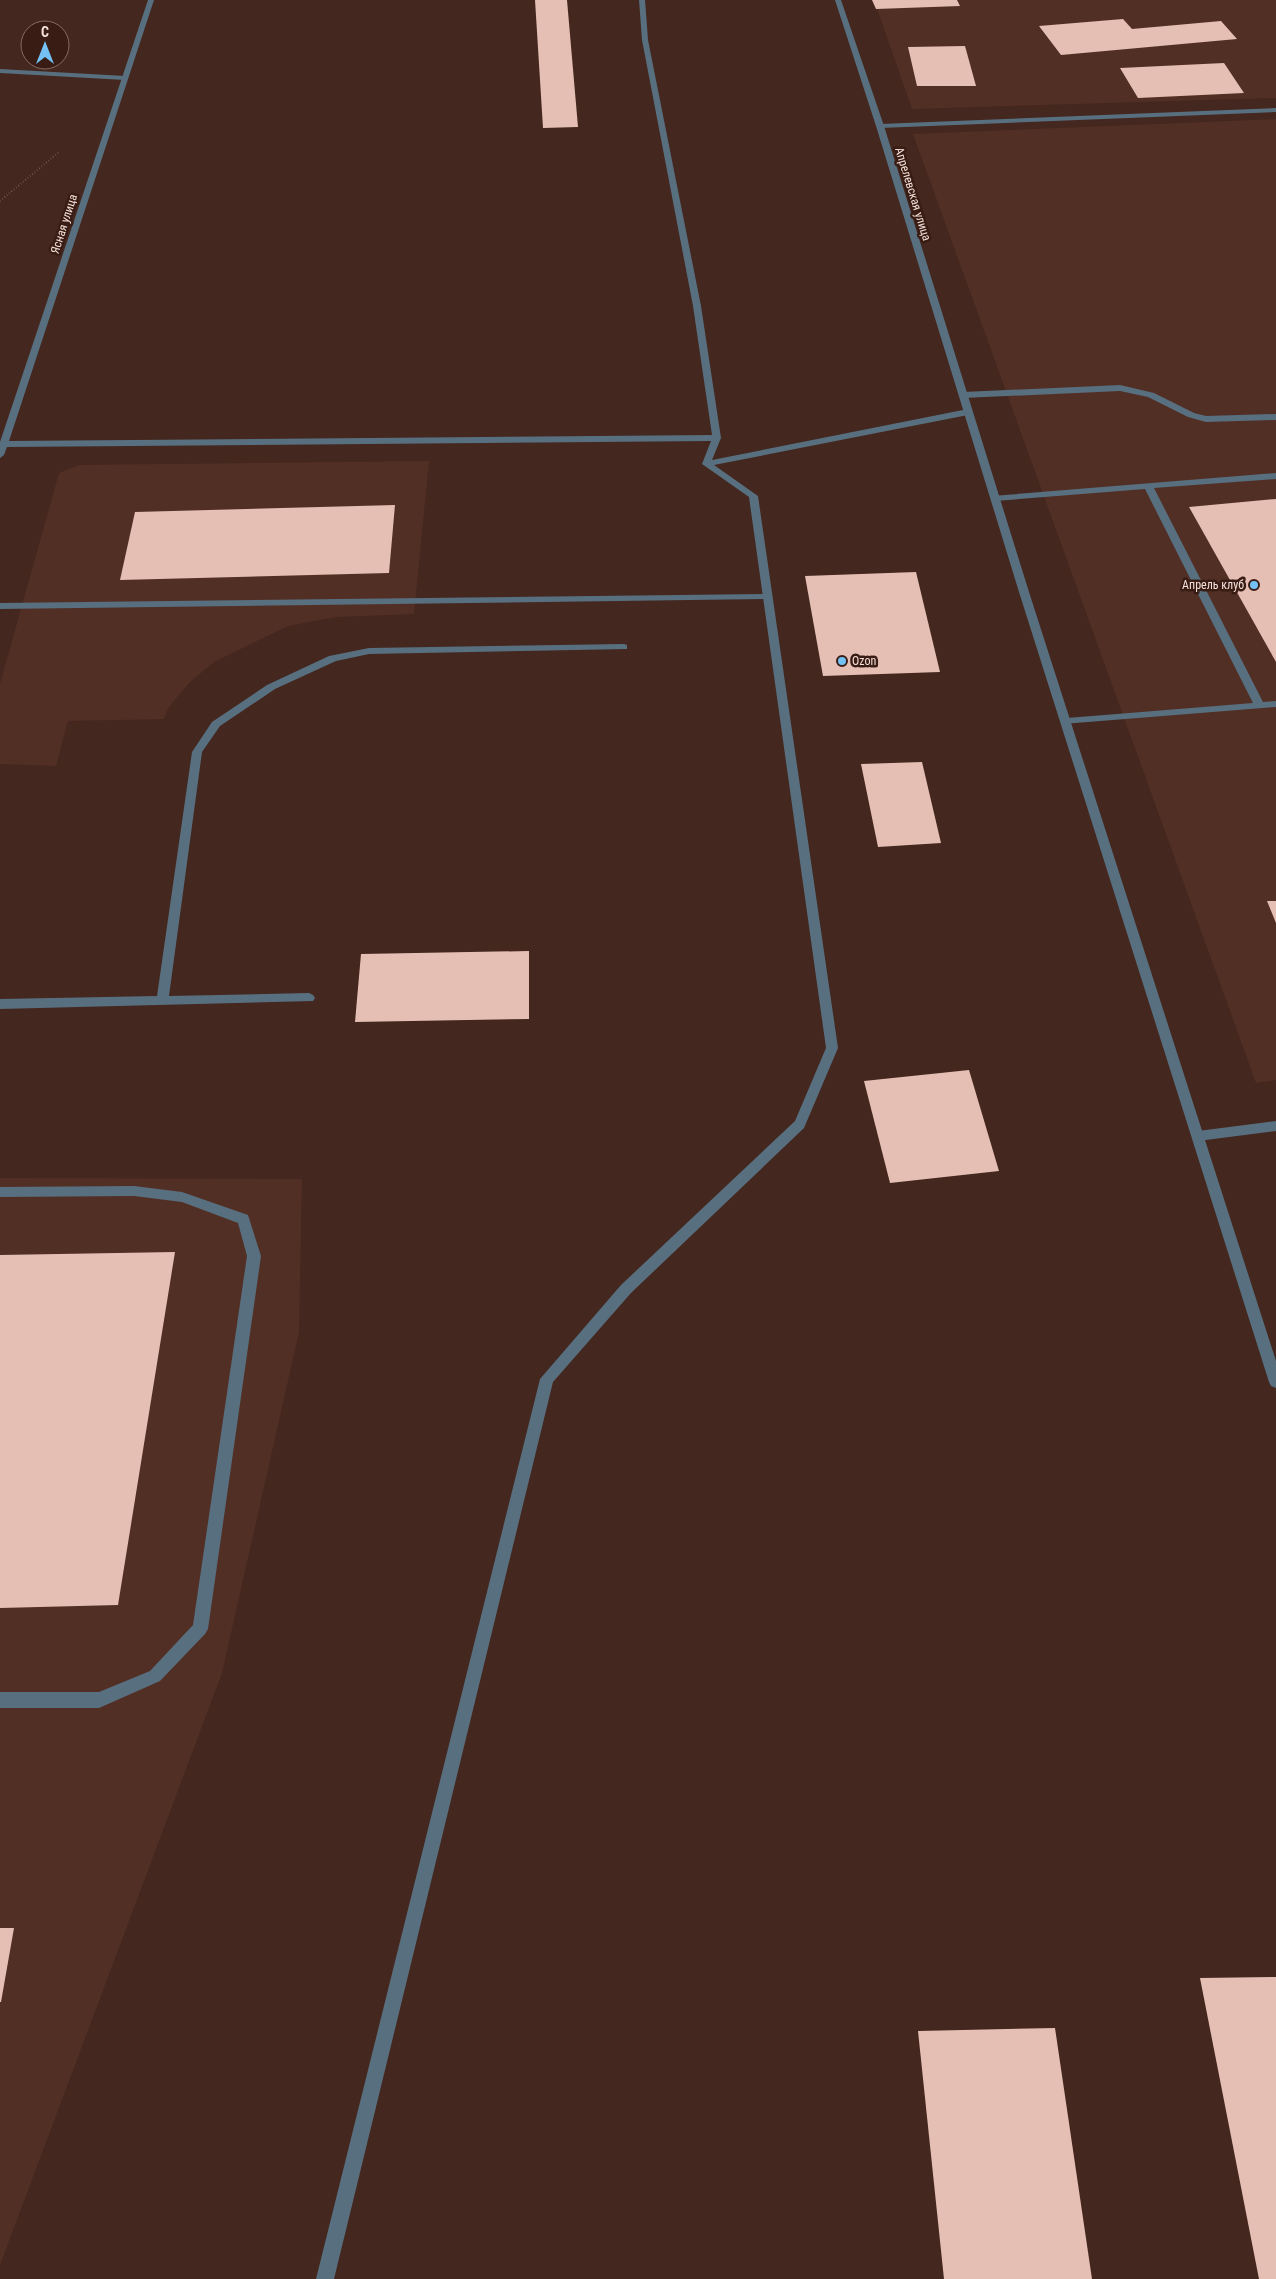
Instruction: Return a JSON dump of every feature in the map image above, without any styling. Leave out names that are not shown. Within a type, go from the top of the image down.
[{"type":"street","name":"Ясная улица","points":[[0,455],[2,444],[151,0]]},
{"type":"street","points":[[642,0],[645,40],[697,306],[717,438],[706,464]]},
{"type":"street","name":"Апрелевская улица","points":[[838,0],[880,126],[962,395],[1276,1382]]},
{"type":"street","points":[[0,72],[126,78]]},
{"type":"street","points":[[880,126],[1274,110],[1276,117]]},
{"type":"street","points":[[962,395],[1120,388],[1151,395],[1191,415],[1206,419],[1276,417]]},
{"type":"street","points":[[706,464],[968,412]]},
{"type":"street","points":[[2,444],[717,438]]},
{"type":"street","points":[[325,2279],[547,1379],[626,1289],[800,1124],[832,1048],[753,496],[706,464]]},
{"type":"street","points":[[996,498],[1276,476]]},
{"type":"street","points":[[1148,486],[1260,706]]},
{"type":"street","points":[[0,606],[768,597]]},
{"type":"street","points":[[162,1001],[197,752],[216,724],[271,687],[333,658],[369,651],[624,647]]},
{"type":"street","points":[[1067,722],[1276,704]]},
{"type":"street","points":[[0,1004],[309,998]]},
{"type":"street","points":[[1198,1136],[1276,1126]]},
{"type":"street","points":[[0,1192],[134,1191],[182,1197],[243,1219],[254,1256],[200,1629],[155,1676],[99,1700],[0,1700]]},
{"type":"path","points":[[0,201],[61,150]]},
{"type":"shaded area","points":[[874,0],[1276,0],[1276,98],[912,109]]},
{"type":"shaded area","points":[[1276,119],[1276,1080],[1256,1083],[913,134]]},
{"type":"shaded area","points":[[429,461],[414,614],[336,617],[288,626],[214,662],[190,682],[169,707],[164,719],[68,721],[56,766],[0,764],[0,684],[59,473],[79,465]]},
{"type":"shaded area","points":[[0,1178],[302,1179],[299,1332],[222,1673],[0,2265]]},
{"type":"building","points":[[535,0],[567,0],[578,127],[543,128]]},
{"type":"building","points":[[872,0],[957,0],[960,6],[876,9]]},
{"type":"building","points":[[1123,19],[1132,29],[1221,21],[1237,39],[1061,55],[1039,26]]},
{"type":"building","points":[[965,46],[976,86],[917,86],[908,47]]},
{"type":"building","points":[[1224,63],[1244,93],[1138,98],[1120,68]]},
{"type":"building","name":"Апрель клуб","points":[[1276,499],[1276,662],[1189,507]]},
{"type":"building","points":[[395,505],[389,573],[120,580],[135,512]]},
{"type":"building","points":[[916,572],[940,672],[823,676],[805,576]]},
{"type":"building","points":[[922,762],[941,843],[878,847],[861,764]]},
{"type":"building","points":[[1267,901],[1276,901],[1276,923]]},
{"type":"building","points":[[529,951],[529,1019],[355,1022],[361,954]]},
{"type":"building","points":[[969,1070],[999,1171],[890,1183],[864,1081]]},
{"type":"building","points":[[175,1252],[118,1605],[0,1608],[0,1255]]},
{"type":"building","points":[[0,1928],[14,1928],[1,2002],[0,2002]]},
{"type":"building","points":[[1276,1977],[1276,2279],[1259,2279],[1200,1978]]},
{"type":"building","points":[[1055,2028],[1092,2279],[944,2279],[918,2031]]},
{"type":"place","name":"Апрель клуб","points":[[1254,585]]},
{"type":"place","name":"Ozon","points":[[842,661]]}]
